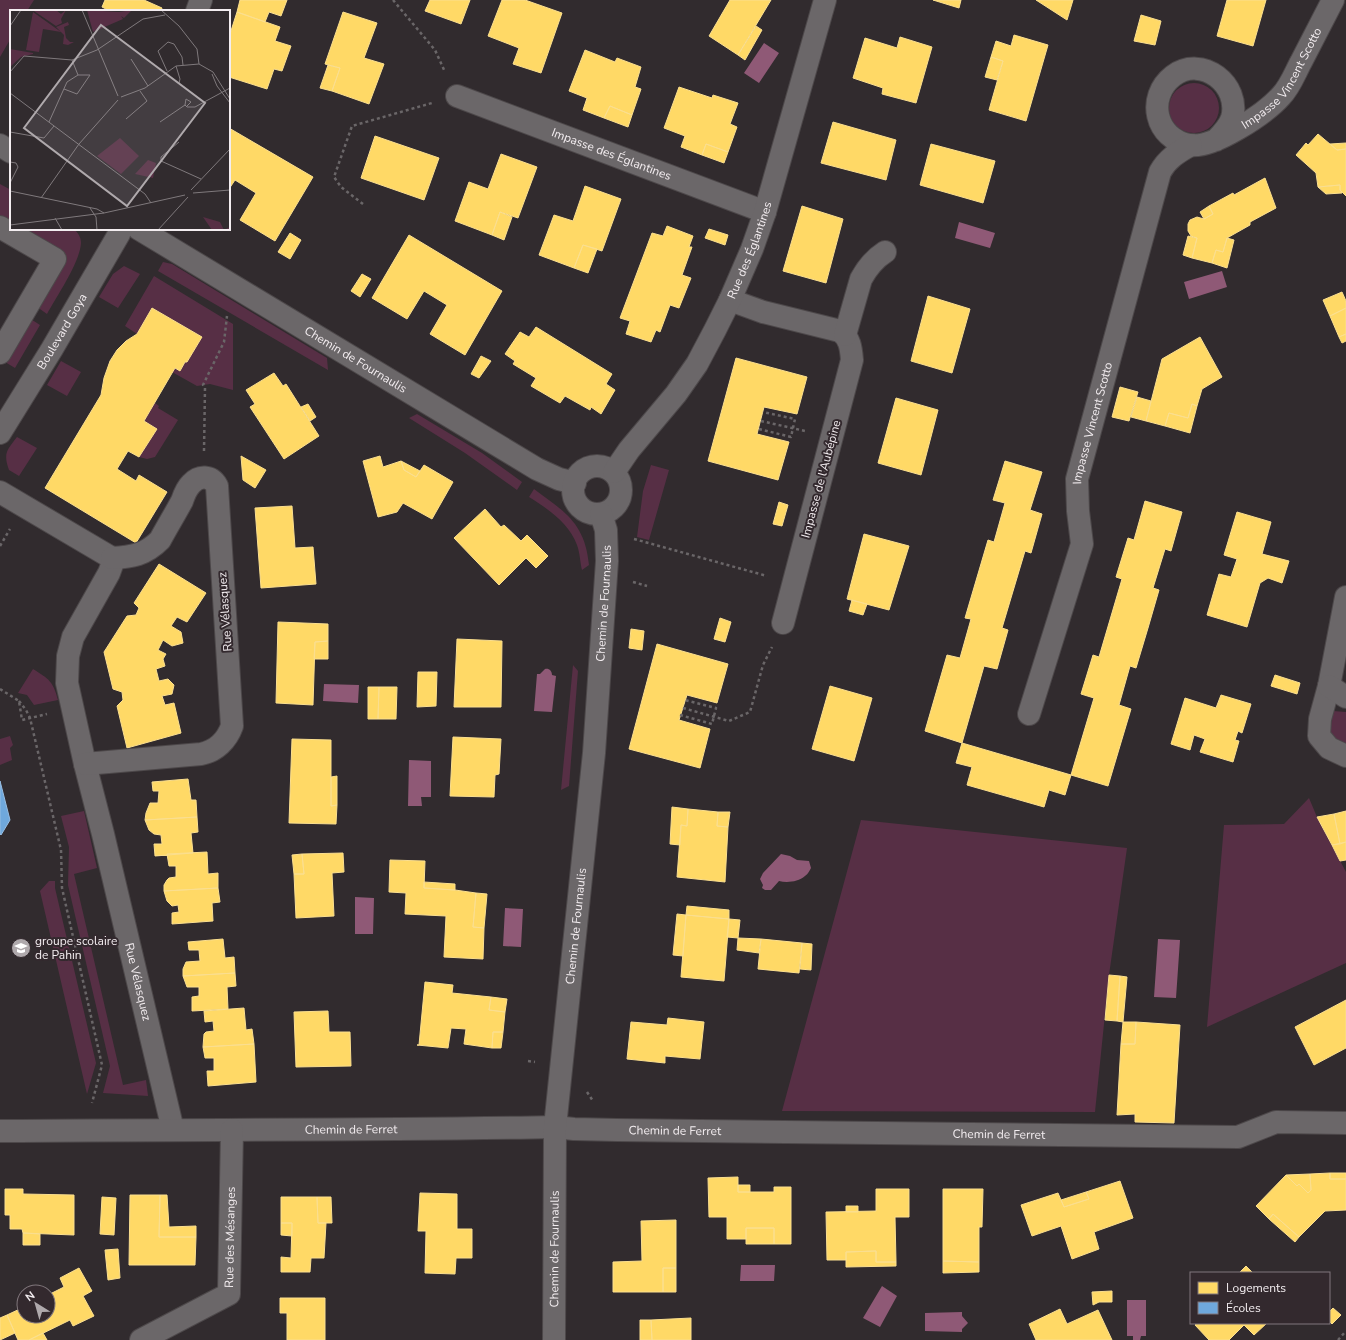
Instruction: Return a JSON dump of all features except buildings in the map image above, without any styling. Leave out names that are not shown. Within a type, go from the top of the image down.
[{"type":"street","points":[[197,10],[201,0]]},
{"type":"street","name":"Rue des Églantines","points":[[614,472],[629,450],[676,394],[697,364],[730,300],[752,248],[765,212],[825,0]]},
{"type":"street","name":"Impasse Vincent Scotto","points":[[1029,714],[1082,544],[1076,479],[1160,172],[1163,166],[1176,153],[1191,146],[1204,145],[1228,134],[1257,116],[1274,103],[1283,94],[1333,0]]},
{"type":"street","name":"Impasse Vincent Scotto","points":[[1191,146],[1178,142],[1167,134],[1160,122],[1157,109],[1159,96],[1164,84],[1174,75],[1187,70],[1200,69],[1213,73],[1224,81],[1231,92],[1234,105],[1232,119],[1226,130],[1216,140]]},
{"type":"street","name":"Impasse des Églantines","points":[[457,96],[765,212]]},
{"type":"street","points":[[0,145],[10,151]]},
{"type":"street","points":[[0,227],[55,259],[0,353]]},
{"type":"street","name":"Boulevard Goya","points":[[0,433],[98,271],[121,230]]},
{"type":"street","name":"Chemin de Fournaulis","points":[[141,230],[537,469],[559,479],[575,483]]},
{"type":"street","points":[[730,300],[763,312],[840,331],[845,335],[864,272],[876,258],[885,252]]},
{"type":"street","name":"Impasse de l'Aubépine","points":[[783,623],[852,360],[850,345],[845,335]]},
{"type":"street","points":[[593,466],[604,467],[614,472],[620,481],[622,492],[618,502],[611,510],[601,514],[590,513],[581,508],[575,499],[573,489],[576,478],[583,470],[593,466]]},
{"type":"street","points":[[0,492],[112,558],[136,555],[146,552],[154,546],[160,540],[190,485],[199,478],[204,477]]},
{"type":"street","name":"Rue Vélasquez","points":[[85,764],[201,754],[214,750],[230,732],[232,720],[217,486],[212,480],[204,477]]},
{"type":"street","name":"Chemin de Fournaulis","points":[[554,1340],[555,1127],[594,753],[607,560],[606,530],[601,514]]},
{"type":"street","name":"Rue Vélasquez","points":[[112,558],[109,573],[76,632],[68,656],[67,683],[173,1130]]},
{"type":"street","points":[[1346,597],[1337,691],[1320,719],[1319,736],[1329,748],[1346,756]]},
{"type":"street","name":"Chemin de Ferret","points":[[0,1131],[555,1127],[617,1130],[1238,1137],[1276,1122],[1346,1123]]},
{"type":"street","name":"Rue des Mésanges","points":[[141,1340],[229,1294],[232,1130]]},
{"type":"path","points":[[362,204],[341,187],[334,177],[352,126],[457,96],[435,50],[393,0]]},
{"type":"path","points":[[204,477],[205,388],[203,385],[224,342],[227,316]]},
{"type":"path","points":[[759,429],[791,437],[794,428],[795,419],[763,412]]},
{"type":"path","points":[[761,421],[794,428]]},
{"type":"path","points":[[0,546],[12,525]]},
{"type":"path","points":[[634,539],[794,584]]},
{"type":"path","points":[[631,581],[647,586]]},
{"type":"path","points":[[683,708],[729,721],[750,712],[763,665],[783,623]]},
{"type":"path","points":[[0,689],[19,701],[30,718],[61,850],[62,888],[102,1065],[93,1100],[89,1130]]},
{"type":"path","points":[[680,716],[712,724],[716,708],[685,700]]},
{"type":"path","points":[[19,701],[22,720]]},
{"type":"path","points":[[1338,1340],[1346,1331]]},
{"type":"shaded area","points":[[0,0],[34,0],[28,10],[10,10],[10,40],[0,57]]},
{"type":"shaded area","points":[[764,43],[779,53],[759,83],[744,73]]},
{"type":"shaded area","points":[[1189,83],[1199,83],[1212,90],[1219,103],[1219,113],[1212,126],[1199,133],[1189,133],[1180,129],[1173,122],[1169,113],[1169,103],[1173,94],[1180,87]]},
{"type":"shaded area","points":[[0,184],[10,189],[10,226],[0,227]]},
{"type":"shaded area","points":[[959,222],[995,233],[990,248],[955,238]]},
{"type":"shaded area","points":[[25,230],[75,230],[80,239],[80,251],[77,260],[47,314],[30,302],[55,259],[20,239]]},
{"type":"shaded area","points":[[163,262],[172,264],[327,358],[328,370],[158,271]]},
{"type":"shaded area","points":[[124,266],[140,274],[118,308],[99,297],[113,274]]},
{"type":"shaded area","points":[[1222,271],[1227,287],[1189,299],[1184,282]]},
{"type":"shaded area","points":[[154,276],[233,324],[233,390],[210,384],[197,386],[172,372],[175,368],[180,371],[202,337],[152,308],[137,334],[125,326]]},
{"type":"shaded area","points":[[23,314],[40,325],[15,368],[0,359]]},
{"type":"shaded area","points":[[61,361],[81,372],[67,396],[47,385]]},
{"type":"shaded area","points":[[155,403],[159,406],[158,408],[178,420],[155,457],[147,459],[139,457],[157,429],[144,421]]},
{"type":"shaded area","points":[[417,414],[482,453],[522,482],[517,490],[465,453],[409,418]]},
{"type":"shaded area","points":[[17,437],[37,448],[19,476],[9,470],[6,460],[8,449]]},
{"type":"shaded area","points":[[651,465],[669,470],[649,540],[637,537],[643,491]]},
{"type":"shaded area","points":[[534,489],[564,512],[578,529],[587,551],[589,565],[582,570],[578,548],[569,530],[557,517],[529,497]]},
{"type":"shaded area","points":[[573,665],[578,671],[569,786],[561,790]]},
{"type":"shaded area","points":[[33,669],[50,681],[58,700],[34,705],[27,695],[18,693]]},
{"type":"shaded area","points":[[545,669],[549,669],[552,675],[556,676],[552,712],[534,711],[537,674],[540,674]]},
{"type":"shaded area","points":[[324,684],[359,685],[358,703],[323,701]]},
{"type":"shaded area","points":[[1333,711],[1346,712],[1346,747],[1331,740],[1326,720]]},
{"type":"shaded area","points":[[10,736],[13,745],[10,748],[12,760],[0,765],[0,739]]},
{"type":"shaded area","points":[[409,760],[431,761],[431,797],[421,797],[422,806],[408,806]]},
{"type":"shaded area","points":[[1309,798],[1317,817],[1346,872],[1346,963],[1207,1027],[1224,825],[1284,824]]},
{"type":"shaded area","points":[[84,811],[97,868],[74,874],[123,1085],[146,1080],[148,1096],[103,1093],[110,1066],[68,885],[69,847],[61,816]]},
{"type":"shaded area","points":[[861,820],[1127,848],[1109,975],[1095,1112],[782,1111]]},
{"type":"shaded area","points":[[781,854],[790,856],[797,860],[809,861],[811,868],[806,875],[799,880],[789,882],[779,881],[771,890],[765,890],[762,888],[763,885],[760,879],[763,873]]},
{"type":"shaded area","points":[[49,881],[55,881],[55,888],[96,1063],[87,1094],[40,891]]},
{"type":"shaded area","points":[[355,897],[374,898],[373,934],[355,934]]},
{"type":"shaded area","points":[[505,908],[523,909],[521,947],[503,946]]},
{"type":"shaded area","points":[[1158,939],[1180,940],[1176,998],[1154,997]]},
{"type":"shaded area","points":[[741,1265],[775,1265],[774,1281],[740,1281]]},
{"type":"shaded area","points":[[882,1286],[897,1296],[880,1327],[863,1318]]},
{"type":"shaded area","points":[[1127,1300],[1146,1300],[1146,1336],[1141,1336],[1140,1340],[1133,1340],[1133,1336],[1127,1336]]},
{"type":"shaded area","points":[[962,1312],[962,1316],[968,1323],[962,1329],[962,1332],[925,1331],[925,1313]]},
{"type":"place","name":"groupe scolaire de Pahin","points":[[21,948]]}]
